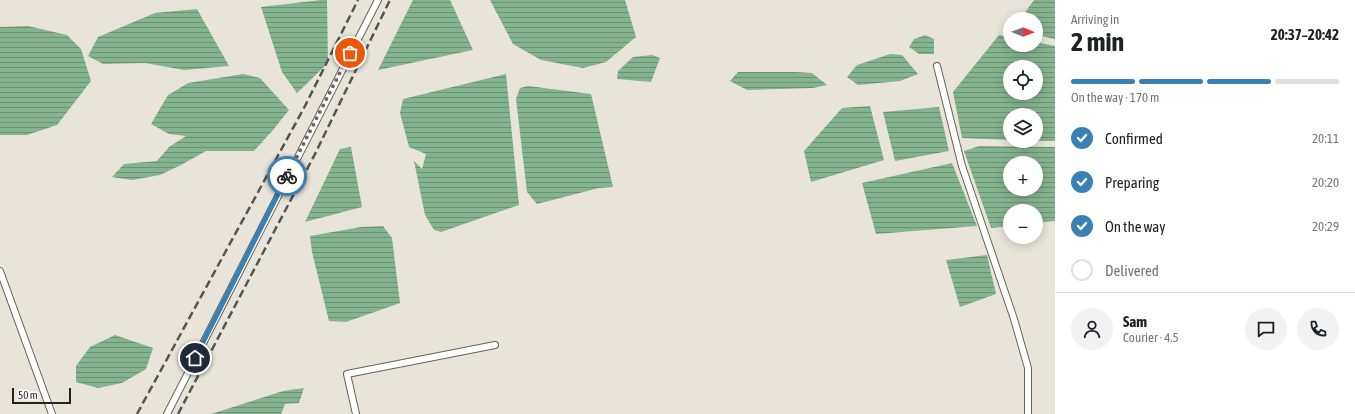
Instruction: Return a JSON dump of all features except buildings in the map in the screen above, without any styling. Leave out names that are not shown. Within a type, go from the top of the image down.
[{"type":"street","points":[[167,414],[378,0]]},
{"type":"street","points":[[937,66],[962,166],[1014,318],[1028,368],[1028,414]]},
{"type":"street","points":[[0,271],[52,414]]},
{"type":"street","points":[[356,414],[347,374],[495,345]]},
{"type":"shaded area","points":[[327,0],[328,63],[297,93],[282,72],[261,7]]},
{"type":"shaded area","points":[[413,0],[450,0],[473,50],[378,70]]},
{"type":"shaded area","points":[[490,0],[625,0],[636,37],[606,62],[583,68],[541,60],[513,44]]},
{"type":"shaded area","points":[[1034,0],[1055,0],[1055,39],[1043,36],[1043,12],[1025,12]]},
{"type":"shaded area","points":[[197,9],[229,66],[184,70],[145,63],[103,64],[88,56],[98,37],[155,13]]},
{"type":"shaded area","points":[[28,26],[67,35],[81,49],[91,81],[57,125],[27,135],[0,135],[0,27]]},
{"type":"shaded area","points":[[925,35],[934,39],[934,54],[919,54],[909,47],[914,39]]},
{"type":"shaded area","points":[[999,35],[1003,36],[1003,52],[1043,52],[1043,43],[1055,46],[1055,141],[1043,141],[1043,108],[1003,108],[1003,140],[962,138],[953,92]]},
{"type":"shaded area","points":[[890,54],[902,55],[918,74],[900,81],[858,85],[847,77],[857,65]]},
{"type":"shaded area","points":[[652,55],[660,58],[651,82],[617,79],[618,71],[633,57]]},
{"type":"shaded area","points":[[738,72],[812,73],[827,85],[813,88],[747,90],[730,81]]},
{"type":"shaded area","points":[[243,74],[260,78],[289,110],[254,151],[206,151],[160,175],[132,180],[112,177],[124,164],[157,161],[169,147],[186,136],[169,134],[151,124],[168,95],[188,83]]},
{"type":"shaded area","points":[[506,74],[519,205],[441,232],[434,230],[425,215],[414,161],[422,169],[426,154],[409,147],[400,113],[403,99]]},
{"type":"shaded area","points":[[528,86],[591,94],[613,187],[599,188],[537,204],[527,192],[516,99],[520,88]]},
{"type":"shaded area","points":[[870,106],[884,160],[811,182],[804,151],[842,108]]},
{"type":"shaded area","points":[[939,107],[949,151],[895,161],[883,112]]},
{"type":"shaded area","points":[[979,146],[1003,146],[1003,148],[1055,147],[1055,221],[1043,222],[1043,204],[1003,204],[1003,227],[991,228],[964,151]]},
{"type":"shaded area","points":[[351,147],[362,207],[305,222],[340,149]]},
{"type":"shaded area","points":[[952,163],[977,226],[876,234],[862,183]]},
{"type":"shaded area","points":[[383,226],[392,238],[400,303],[346,322],[329,321],[312,252],[310,236],[361,227]]},
{"type":"shaded area","points":[[987,255],[996,294],[960,307],[946,260]]},
{"type":"shaded area","points":[[115,335],[153,348],[146,369],[122,383],[98,388],[76,382],[76,366],[90,347]]},
{"type":"shaded area","points":[[304,388],[299,403],[285,404],[281,414],[211,414],[283,391]]},
{"type":"railway","points":[[137,414],[305,106],[358,0]]},
{"type":"railway","points":[[178,414],[315,154],[390,0]]},
{"type":"way so far","points":[[287,176],[350,53]]},
{"type":"route","points":[[195,358],[287,176]]}]
